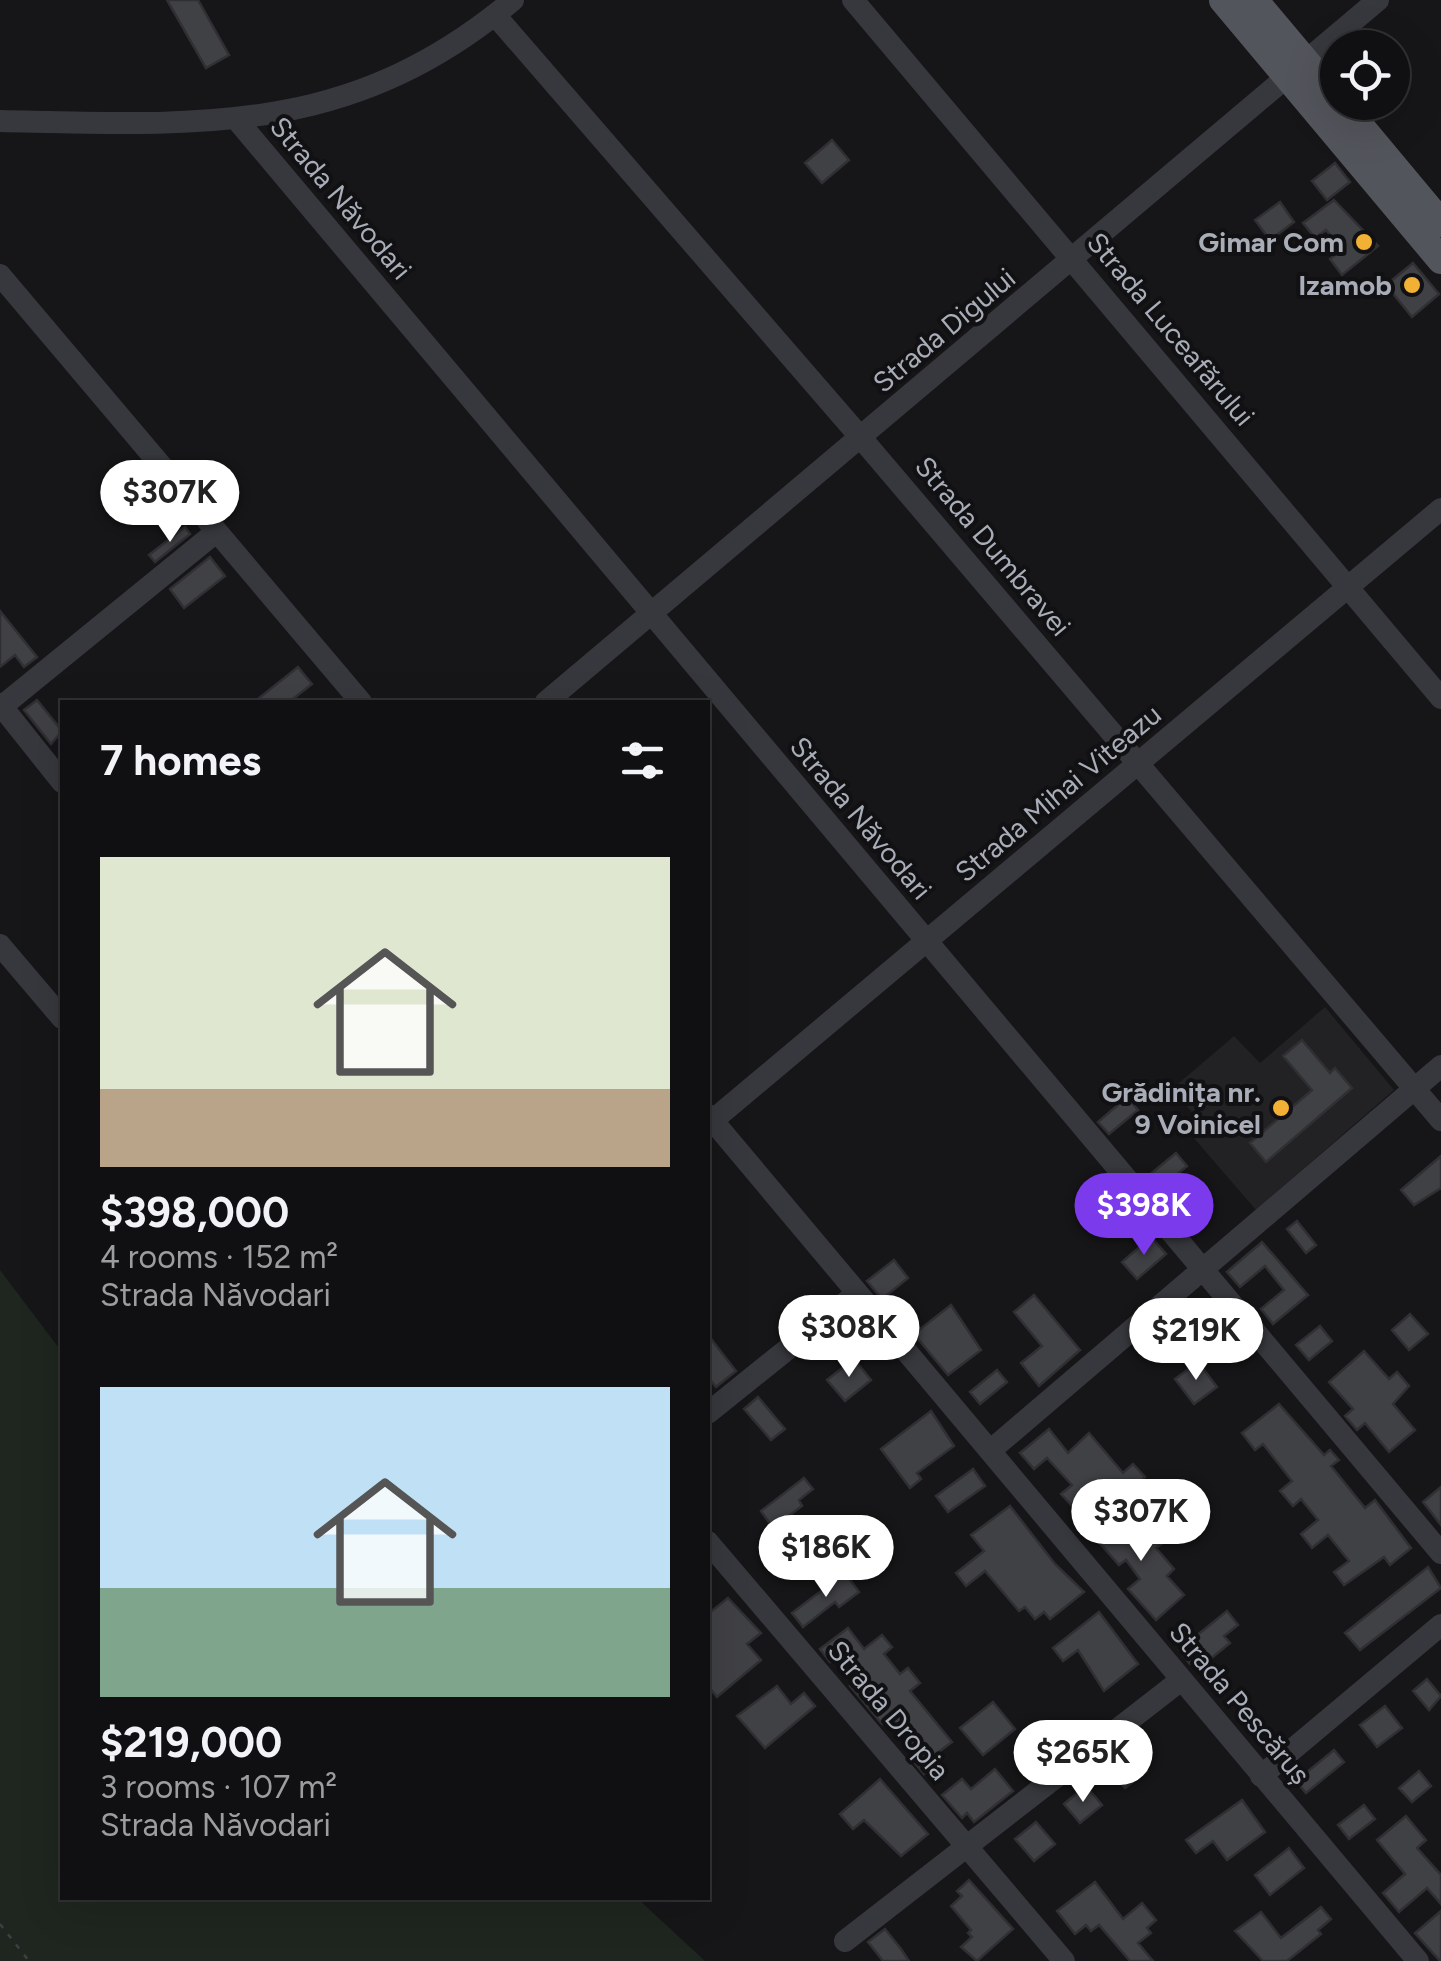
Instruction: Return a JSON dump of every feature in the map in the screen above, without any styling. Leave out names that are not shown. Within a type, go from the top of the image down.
[{"type":"main road","points":[[1223,0],[1320,87]]},
{"type":"main road","points":[[1254,0],[1297,69],[1441,260]]},
{"type":"main road","points":[[1354,120],[1441,223]]},
{"type":"street","name":"Strada Luceafărului","points":[[854,0],[1441,698]]},
{"type":"street","name":"Strada Digului","points":[[548,700],[1378,0]]},
{"type":"street","points":[[0,120],[237,120],[312,108],[365,89],[434,55],[504,8]]},
{"type":"street","name":"Strada Dumbravei","points":[[504,8],[862,439],[1441,1120]]},
{"type":"street","name":"Strada Năvodari","points":[[237,120],[1441,1553]]},
{"type":"street","points":[[0,275],[360,700]]},
{"type":"street","name":"Strada Mihai Viteazu","points":[[710,1118],[927,942],[1441,509]]},
{"type":"street","points":[[60,780],[1,706],[216,532]]},
{"type":"street","points":[[0,945],[60,1016]]},
{"type":"street","points":[[991,1450],[1441,1066]]},
{"type":"street","name":"Strada Pescăruș","points":[[710,1118],[1418,1961]]},
{"type":"street","points":[[710,1411],[856,1294]]},
{"type":"street","name":"Strada Dropia","points":[[710,1544],[1064,1961]]},
{"type":"street","points":[[1261,1776],[1441,1624]]},
{"type":"street","points":[[846,1941],[1181,1680]]},
{"type":"path","points":[[0,1924],[30,1961]]},
{"type":"shaded area","name":"Grădinița nr. 9 Voinicel","points":[[1325,1007],[1394,1090],[1256,1210],[1193,1137],[1204,1126],[1172,1089],[1234,1036],[1260,1063]]},
{"type":"shaded area","points":[[0,1270],[60,1349],[60,1900],[639,1900],[705,1961],[0,1961]]},
{"type":"building","points":[[167,0],[198,0],[229,55],[206,68]]},
{"type":"building","points":[[832,140],[849,160],[822,183],[805,163]]},
{"type":"building","points":[[1335,163],[1350,182],[1327,200],[1312,181]]},
{"type":"building","points":[[1334,200],[1378,246],[1342,275],[1330,259],[1342,249],[1326,230],[1315,238],[1303,223]]},
{"type":"building","points":[[1280,202],[1294,222],[1270,240],[1255,220]]},
{"type":"building","points":[[1413,263],[1439,294],[1412,317],[1386,285]]},
{"type":"building","points":[[185,527],[190,534],[155,562],[149,555]]},
{"type":"building","points":[[210,557],[225,576],[184,608],[170,589]]},
{"type":"building","points":[[0,611],[37,657],[24,667],[15,655],[0,667]]},
{"type":"building","points":[[298,667],[312,684],[292,700],[257,700]]},
{"type":"building","points":[[37,700],[60,729],[51,744],[24,710]]},
{"type":"building","points":[[1302,1040],[1330,1073],[1335,1068],[1352,1088],[1266,1162],[1250,1143],[1312,1090],[1283,1056]]},
{"type":"building","points":[[1127,1097],[1138,1110],[1109,1134],[1098,1122]]},
{"type":"building","points":[[1176,1153],[1187,1166],[1158,1190],[1147,1177]]},
{"type":"building","points":[[1441,1156],[1441,1188],[1414,1205],[1401,1190]]},
{"type":"building","points":[[1297,1221],[1316,1245],[1306,1253],[1287,1229]]},
{"type":"building","points":[[1151,1237],[1166,1254],[1137,1279],[1122,1262]]},
{"type":"building","points":[[1262,1242],[1308,1295],[1273,1324],[1261,1309],[1284,1290],[1265,1266],[1240,1287],[1227,1272]]},
{"type":"building","points":[[894,1260],[908,1278],[882,1299],[867,1281]]},
{"type":"building","points":[[1034,1295],[1080,1350],[1039,1386],[1021,1363],[1042,1346],[1014,1312]]},
{"type":"building","points":[[1198,1300],[1212,1316],[1164,1356],[1155,1346],[1173,1331],[1168,1325]]},
{"type":"building","points":[[951,1305],[981,1350],[948,1375],[914,1334]]},
{"type":"building","points":[[1410,1314],[1428,1334],[1409,1350],[1392,1330]]},
{"type":"building","points":[[1320,1326],[1332,1341],[1309,1360],[1296,1345]]},
{"type":"building","points":[[710,1338],[736,1371],[716,1387],[710,1380]]},
{"type":"building","points":[[1364,1351],[1389,1379],[1397,1372],[1409,1386],[1393,1404],[1415,1430],[1389,1452],[1365,1423],[1357,1430],[1345,1416],[1353,1409],[1329,1382]]},
{"type":"building","points":[[854,1359],[871,1380],[845,1401],[827,1380]]},
{"type":"building","points":[[1198,1362],[1217,1387],[1194,1404],[1175,1379]]},
{"type":"building","points":[[997,1370],[1007,1382],[980,1404],[970,1392]]},
{"type":"building","points":[[758,1397],[785,1429],[771,1440],[744,1409]]},
{"type":"building","points":[[1279,1404],[1324,1455],[1330,1450],[1339,1460],[1331,1466],[1365,1508],[1375,1500],[1411,1548],[1390,1565],[1384,1557],[1344,1585],[1334,1572],[1349,1561],[1328,1535],[1312,1548],[1301,1534],[1318,1520],[1301,1499],[1293,1506],[1280,1491],[1292,1481],[1263,1444],[1255,1450],[1242,1433]]},
{"type":"building","points":[[931,1411],[954,1446],[917,1473],[921,1479],[910,1488],[881,1449]]},
{"type":"building","points":[[1049,1429],[1068,1453],[1089,1433],[1123,1473],[1133,1464],[1145,1477],[1113,1507],[1097,1489],[1090,1496],[1086,1491],[1071,1505],[1061,1494],[1072,1485],[1047,1458],[1034,1469],[1020,1453]]},
{"type":"building","points":[[973,1469],[985,1486],[948,1512],[936,1496]]},
{"type":"building","points":[[804,1478],[813,1489],[799,1500],[802,1506],[773,1528],[761,1511]]},
{"type":"building","points":[[1441,1487],[1441,1525],[1423,1502]]},
{"type":"building","points":[[1010,1506],[1055,1564],[1084,1592],[1050,1619],[1044,1612],[1035,1619],[1025,1607],[1019,1611],[985,1571],[966,1586],[956,1573],[984,1551],[971,1535]]},
{"type":"building","points":[[1112,1513],[1135,1540],[1151,1526],[1164,1542],[1156,1548],[1174,1569],[1167,1576],[1184,1595],[1156,1620],[1128,1589],[1140,1579],[1126,1560],[1119,1565],[1090,1532]]},
{"type":"building","points":[[1428,1567],[1441,1588],[1360,1650],[1345,1633]]},
{"type":"building","points":[[845,1573],[859,1592],[839,1607],[835,1602],[803,1627],[792,1613]]},
{"type":"building","points":[[728,1598],[761,1633],[747,1644],[761,1660],[717,1697],[710,1688],[710,1612]]},
{"type":"building","points":[[1227,1611],[1238,1625],[1224,1636],[1230,1643],[1204,1664],[1198,1657],[1190,1664],[1179,1650]]},
{"type":"building","points":[[1099,1612],[1138,1664],[1104,1691],[1078,1650],[1063,1661],[1053,1648]]},
{"type":"building","points":[[848,1628],[864,1649],[882,1635],[892,1647],[884,1654],[900,1674],[908,1668],[920,1683],[910,1691],[952,1742],[936,1754],[941,1760],[924,1774],[910,1757],[918,1751],[890,1717],[882,1724],[850,1686],[861,1678],[843,1656],[830,1662],[820,1649]]},
{"type":"building","points":[[1427,1679],[1441,1696],[1429,1710],[1413,1691]]},
{"type":"building","points":[[777,1686],[791,1704],[804,1693],[815,1706],[765,1748],[737,1716]]},
{"type":"building","points":[[993,1702],[1015,1729],[983,1755],[960,1728]]},
{"type":"building","points":[[1385,1706],[1402,1728],[1377,1747],[1360,1725]]},
{"type":"building","points":[[1038,1728],[1059,1754],[1038,1771],[1017,1745]]},
{"type":"building","points":[[1125,1742],[1147,1771],[1125,1788],[1107,1765],[1112,1762],[1108,1756]]},
{"type":"building","points":[[1334,1750],[1344,1762],[1306,1793],[1296,1781]]},
{"type":"building","points":[[995,1769],[1013,1791],[974,1822],[967,1813],[962,1818],[942,1795],[962,1779],[971,1789]]},
{"type":"building","points":[[1419,1771],[1431,1786],[1412,1802],[1399,1788]]},
{"type":"building","points":[[880,1779],[928,1834],[901,1856],[864,1820],[853,1829],[840,1814]]},
{"type":"building","points":[[1086,1786],[1102,1805],[1080,1823],[1064,1804]]},
{"type":"building","points":[[1242,1800],[1265,1832],[1227,1860],[1213,1841],[1196,1853],[1186,1840]]},
{"type":"building","points":[[1364,1805],[1375,1819],[1349,1839],[1338,1825]]},
{"type":"building","points":[[1406,1816],[1426,1840],[1417,1848],[1441,1875],[1441,1904],[1427,1888],[1399,1912],[1383,1893],[1405,1874],[1377,1840]]},
{"type":"building","points":[[1036,1822],[1055,1844],[1034,1861],[1015,1839]]},
{"type":"building","points":[[1289,1848],[1304,1868],[1270,1895],[1255,1875]]},
{"type":"building","points":[[969,1880],[1013,1929],[977,1961],[961,1947],[972,1937],[968,1933],[971,1930],[951,1906],[962,1896],[957,1891]]},
{"type":"building","points":[[1095,1882],[1123,1919],[1142,1903],[1156,1920],[1147,1928],[1151,1933],[1138,1943],[1153,1961],[1130,1961],[1099,1925],[1091,1931],[1086,1925],[1075,1934],[1057,1911]]},
{"type":"building","points":[[1321,1907],[1331,1919],[1318,1930],[1321,1934],[1287,1961],[1263,1961],[1235,1931],[1261,1912],[1281,1938]]},
{"type":"building","points":[[1441,1911],[1441,1961],[1440,1961],[1415,1933]]},
{"type":"building","points":[[885,1929],[909,1961],[883,1961],[868,1942]]},
{"type":"place","name":"Gimar Com","points":[[1364,242]]},
{"type":"place","name":"Izamob","points":[[1412,285]]},
{"type":"place","name":"Grădinița nr. 9 Voinicel","points":[[1281,1108]]}]
